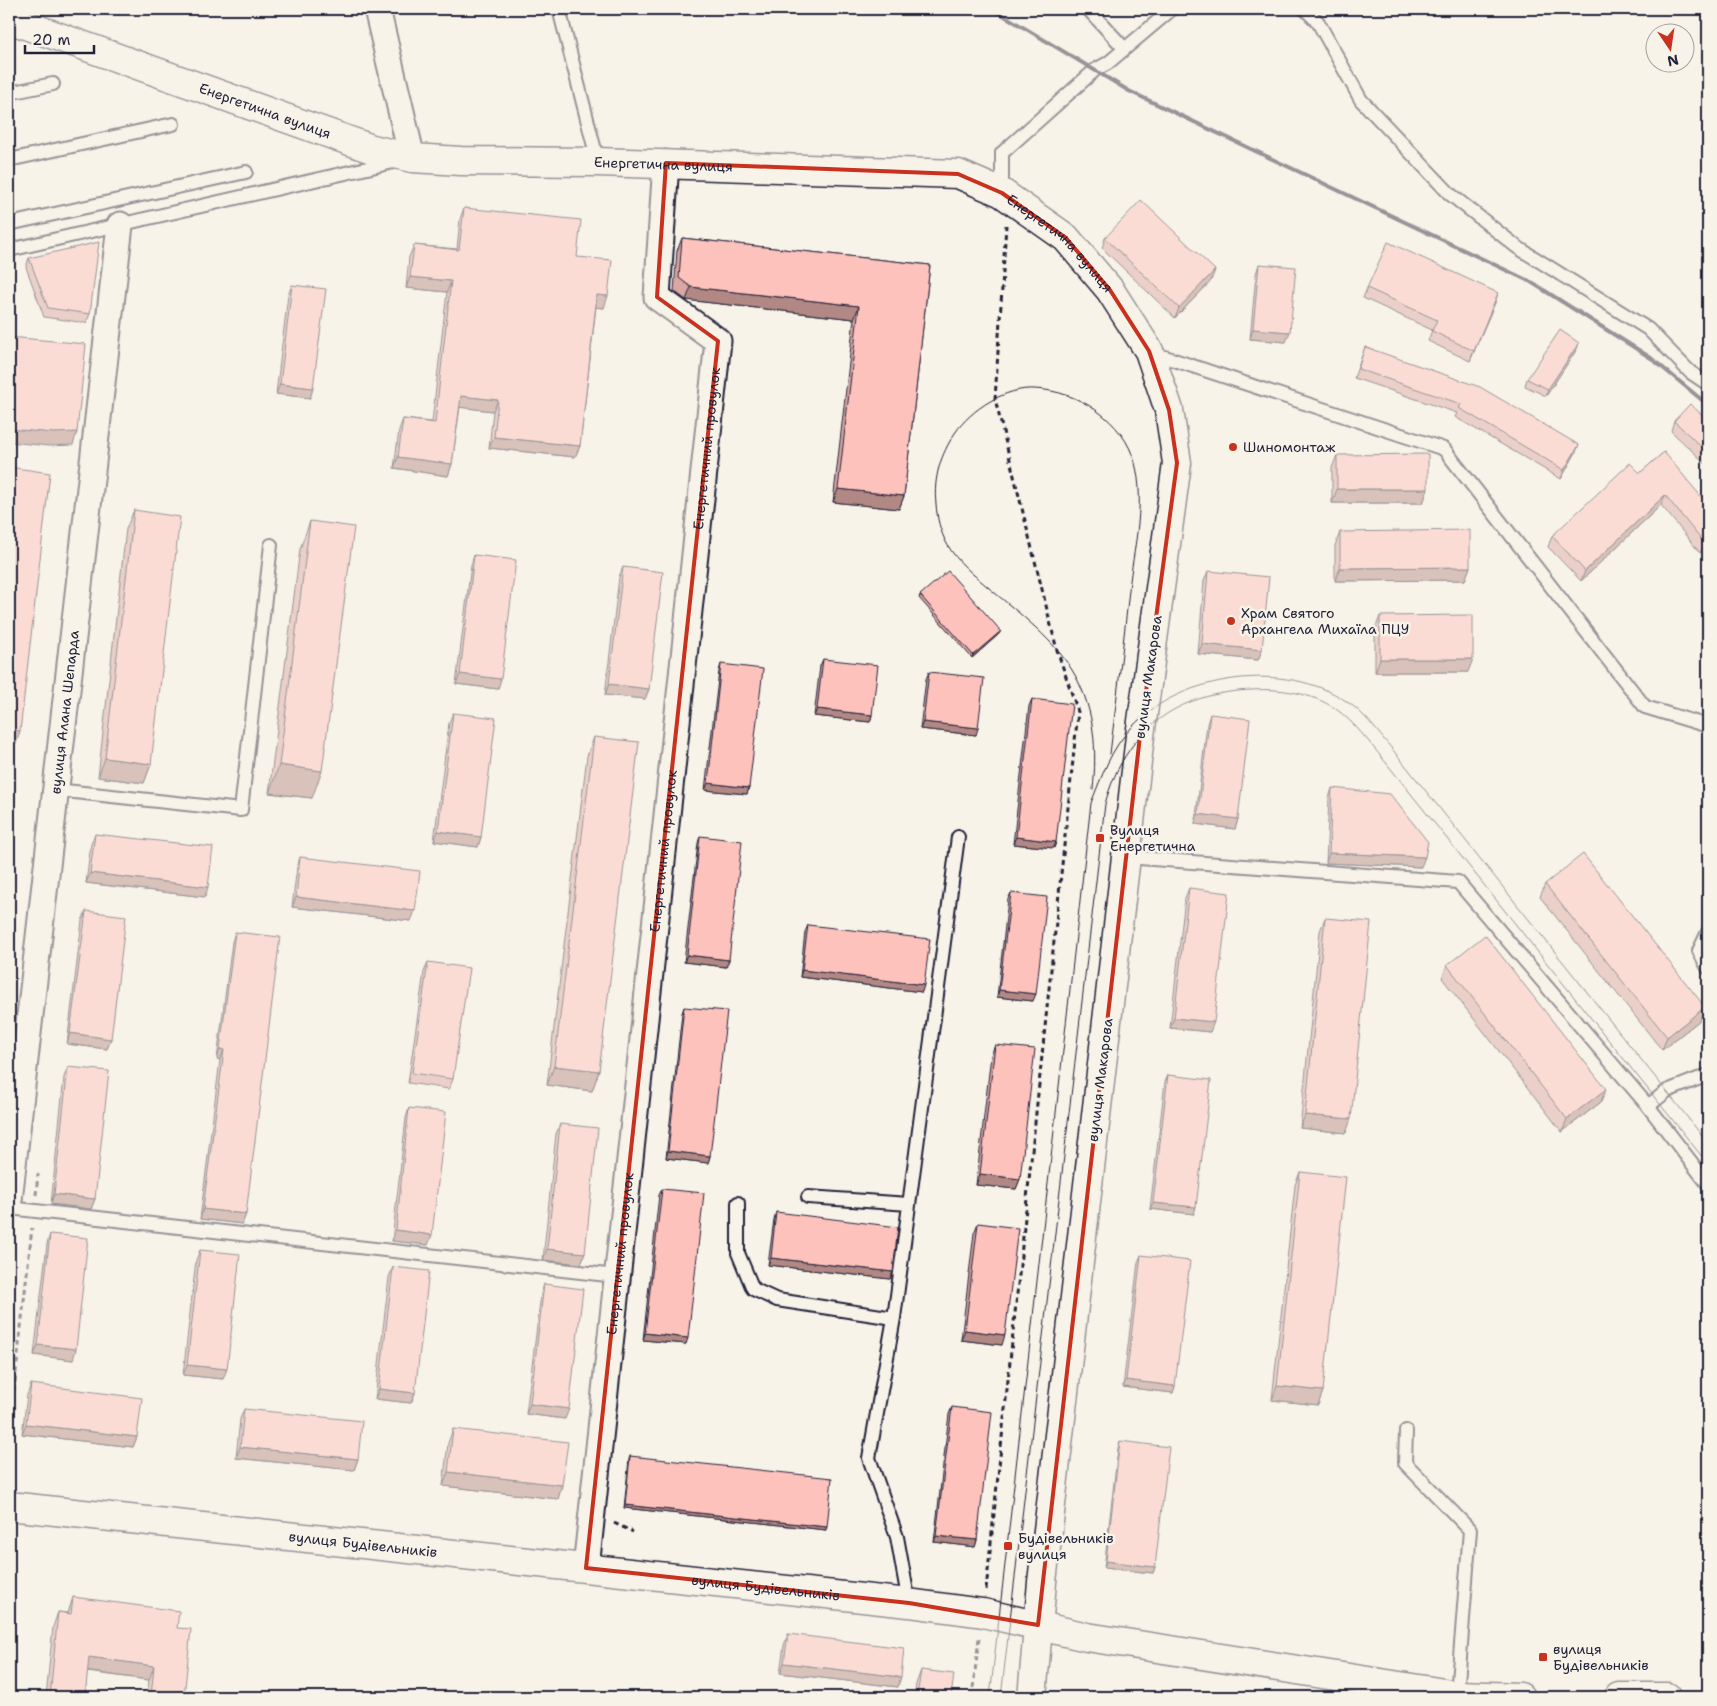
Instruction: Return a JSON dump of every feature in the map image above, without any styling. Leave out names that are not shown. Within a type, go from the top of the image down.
[{"type":"main road","name":"Енергетична вулиця","points":[[9,19],[372,149],[412,158],[461,161],[666,163],[958,174],[1004,206],[1066,238],[1110,290],[1149,351],[1168,410],[1177,463]]},
{"type":"main road","name":"вулиця Макарова","points":[[1032,1697],[1038,1625],[1141,727],[1177,463]]},
{"type":"main road","name":"вулиця Будівельників","points":[[9,1506],[910,1603],[983,1613],[1087,1637],[1457,1695],[1520,1697]]},
{"type":"main road","points":[[1619,1697],[1667,1697]]},
{"type":"street","points":[[377,9],[412,158]]},
{"type":"street","name":"Енергетичний провулок","points":[[586,1568],[718,341],[657,297],[666,163]]},
{"type":"street","name":"вулиця Алана Шепарда","points":[[9,1200],[120,225]]},
{"type":"lane","points":[[559,9],[598,162]]},
{"type":"lane","points":[[1088,9],[1124,48]]},
{"type":"lane","points":[[1004,206],[1002,153],[1095,70],[1108,63],[1172,9]]},
{"type":"lane","points":[[1305,9],[1318,22],[1361,100],[1450,194],[1517,247],[1648,329],[1690,372],[1708,384]]},
{"type":"lane","points":[[9,93],[53,84]]},
{"type":"lane","points":[[9,160],[173,124]]},
{"type":"lane","points":[[9,250],[412,158]]},
{"type":"lane","points":[[9,224],[246,172]]},
{"type":"lane","points":[[1149,351],[1444,449],[1645,707],[1708,726]]},
{"type":"lane","points":[[56,790],[241,810],[271,545]]},
{"type":"lane","points":[[910,1603],[897,1537],[869,1458],[894,1318],[958,837]]},
{"type":"lane","points":[[1126,857],[1458,882],[1648,1106],[1708,1184]]},
{"type":"lane","points":[[1708,932],[1698,951],[1708,968]]},
{"type":"lane","points":[[1648,1106],[1667,1091],[1708,1075]]},
{"type":"lane","points":[[808,1197],[908,1204]]},
{"type":"lane","points":[[738,1203],[738,1253],[753,1289],[777,1300],[894,1318]]},
{"type":"lane","points":[[9,1208],[616,1276]]},
{"type":"lane","points":[[1406,1431],[1405,1463],[1470,1530],[1457,1695]]},
{"type":"path","points":[[972,1697],[983,1613],[1078,712],[1057,650],[995,399],[1004,206]]},
{"type":"highlighted area","points":[[666,163],[958,174],[1002,193],[1066,238],[1110,290],[1149,351],[1169,410],[1177,463],[1140,736],[1038,1625],[909,1603],[586,1568],[718,341],[657,297]]},
{"type":"building","points":[[1141,200],[1215,270],[1179,308],[1105,238]]},
{"type":"building","points":[[464,208],[581,220],[577,257],[612,260],[608,296],[597,295],[580,446],[494,437],[498,400],[461,396],[452,464],[398,457],[403,419],[435,423],[451,281],[410,277],[414,245],[459,250]]},
{"type":"building","points":[[682,238],[930,265],[904,496],[838,489],[859,306],[691,287],[679,278]]},
{"type":"building","points":[[99,242],[90,314],[48,308],[29,258]]},
{"type":"building","points":[[1388,242],[1498,293],[1474,351],[1432,331],[1437,320],[1367,288]]},
{"type":"building","points":[[1259,264],[1296,267],[1290,332],[1253,329]]},
{"type":"building","points":[[292,285],[326,289],[313,388],[280,384]]},
{"type":"building","points":[[1560,330],[1579,343],[1548,389],[1527,379]]},
{"type":"building","points":[[9,337],[86,344],[77,432],[54,433],[9,429]]},
{"type":"building","points":[[1365,347],[1480,387],[1579,445],[1564,470],[1459,408],[1461,404],[1358,369]]},
{"type":"building","points":[[1690,404],[1708,420],[1708,453],[1674,421]]},
{"type":"building","points":[[1664,452],[1708,505],[1708,540],[1704,543],[1665,495],[1585,571],[1552,536],[1630,463],[1640,473]]},
{"type":"building","points":[[1428,454],[1428,489],[1337,489],[1337,455]]},
{"type":"building","points":[[9,467],[50,473],[20,731],[9,729]]},
{"type":"building","points":[[134,510],[180,517],[151,764],[105,758]]},
{"type":"building","points":[[310,521],[354,527],[322,771],[279,765]]},
{"type":"building","points":[[1470,530],[1470,567],[1340,568],[1340,532]]},
{"type":"building","points":[[474,555],[516,560],[501,679],[460,674]]},
{"type":"building","points":[[623,567],[663,572],[649,689],[609,684]]},
{"type":"building","points":[[948,571],[1001,631],[973,655],[920,595]]},
{"type":"building","name":"Храм Святого Архангела Михаїла ПЦУ","points":[[1208,571],[1269,577],[1262,650],[1202,644]]},
{"type":"building","points":[[1473,615],[1473,659],[1380,659],[1380,616]]},
{"type":"building","points":[[823,659],[878,665],[872,715],[817,709]]},
{"type":"building","points":[[721,664],[763,669],[749,788],[708,783]]},
{"type":"building","points":[[929,672],[984,678],[978,728],[923,722]]},
{"type":"building","points":[[1032,699],[1072,704],[1056,842],[1016,837]]},
{"type":"building","points":[[453,713],[496,718],[481,837],[438,831]]},
{"type":"building","points":[[1210,714],[1250,719],[1238,819],[1198,814]]},
{"type":"building","points":[[594,737],[639,742],[599,1071],[554,1066]]},
{"type":"building","points":[[1332,788],[1390,794],[1428,842],[1425,857],[1329,853]]},
{"type":"building","points":[[9,802],[12,802],[9,836]]},
{"type":"building","points":[[95,834],[213,847],[208,887],[90,873]]},
{"type":"building","points":[[700,836],[742,841],[729,960],[687,955]]},
{"type":"building","points":[[1583,854],[1705,1007],[1667,1037],[1545,884]]},
{"type":"building","points":[[300,857],[420,871],[415,911],[296,897]]},
{"type":"building","points":[[1189,888],[1229,893],[1214,1022],[1174,1018]]},
{"type":"building","points":[[1011,893],[1047,897],[1036,994],[999,990]]},
{"type":"building","points":[[86,911],[126,916],[111,1039],[70,1033]]},
{"type":"building","points":[[1325,918],[1371,922],[1351,1119],[1305,1115]]},
{"type":"building","points":[[808,925],[930,939],[924,985],[802,970]]},
{"type":"building","points":[[235,932],[280,937],[246,1214],[203,1209],[224,1050],[220,1049]]},
{"type":"building","points":[[1485,935],[1606,1089],[1567,1119],[1447,965]]},
{"type":"building","points":[[428,962],[469,968],[453,1079],[412,1073]]},
{"type":"building","points":[[684,1007],[727,1011],[710,1156],[668,1151]]},
{"type":"building","points":[[995,1045],[1035,1049],[1020,1179],[980,1174]]},
{"type":"building","points":[[68,1067],[109,1071],[95,1199],[54,1194]]},
{"type":"building","points":[[1168,1075],[1211,1080],[1196,1207],[1153,1203]]},
{"type":"building","points":[[409,1108],[446,1112],[432,1235],[396,1230]]},
{"type":"building","points":[[560,1124],[598,1128],[585,1253],[547,1249]]},
{"type":"building","points":[[1300,1172],[1346,1177],[1323,1391],[1277,1386]]},
{"type":"building","points":[[662,1189],[704,1193],[688,1338],[645,1333]]},
{"type":"building","points":[[776,1212],[898,1227],[893,1272],[771,1258]]},
{"type":"building","points":[[978,1223],[1018,1228],[1005,1335],[965,1330]]},
{"type":"building","points":[[50,1234],[88,1238],[76,1349],[38,1345]]},
{"type":"building","points":[[200,1250],[240,1254],[227,1369],[187,1365]]},
{"type":"building","points":[[1141,1255],[1190,1261],[1175,1386],[1126,1380]]},
{"type":"building","points":[[393,1267],[429,1271],[415,1393],[379,1389]]},
{"type":"building","points":[[544,1284],[583,1289],[569,1409],[530,1404]]},
{"type":"building","points":[[31,1384],[142,1398],[137,1437],[26,1424]]},
{"type":"building","points":[[952,1407],[992,1412],[977,1540],[936,1536]]},
{"type":"building","points":[[244,1409],[362,1421],[358,1459],[240,1447]]},
{"type":"building","points":[[453,1429],[568,1442],[562,1485],[448,1472]]},
{"type":"building","points":[[1120,1441],[1169,1447],[1155,1567],[1106,1561]]},
{"type":"building","points":[[630,1456],[832,1478],[827,1527],[625,1505]]},
{"type":"building","points":[[73,1597],[179,1611],[177,1628],[191,1629],[184,1697],[151,1697],[154,1666],[89,1657],[85,1697],[50,1697],[58,1612],[71,1614]]},
{"type":"building","points":[[788,1634],[904,1648],[901,1677],[784,1663]]},
{"type":"building","points":[[921,1670],[954,1674],[951,1697],[917,1697]]},
{"type":"tram line","points":[[1093,790],[1095,760],[1091,717],[1082,689],[1075,675],[1067,662],[1047,639],[978,578],[951,551],[942,534],[936,509],[935,494],[939,467],[955,433],[970,416],[990,401],[1024,389],[1051,391],[1068,396],[1083,402],[1097,411],[1121,434],[1135,463],[1139,492],[1138,522],[1110,754]]},
{"type":"tram line","points":[[990,1697],[1091,803],[1118,744],[1132,727],[1153,709],[1177,695],[1205,685],[1235,679],[1265,677],[1294,680],[1322,688],[1353,706],[1393,750],[1708,1143]]},
{"type":"tram line","points":[[1001,1697],[1105,804],[1114,778],[1126,755],[1140,736],[1158,720],[1177,708],[1200,699],[1225,693],[1252,690],[1285,691],[1306,695],[1327,704],[1343,714],[1383,759],[1708,1164]]},
{"type":"railway","points":[[993,9],[1129,91],[1531,282],[1651,358],[1708,405]]},
{"type":"place","name":"Шиномонтаж","points":[[1233,447]]},
{"type":"place","name":"Храм Святого Архангела Михаїла ПЦУ","points":[[1231,621]]},
{"type":"place","name":"Вулиця Енергетична","points":[[1100,838]]},
{"type":"place","name":"Будівельників вулиця","points":[[1008,1546]]},
{"type":"place","name":"вулиця Будівельників","points":[[1543,1657]]}]
